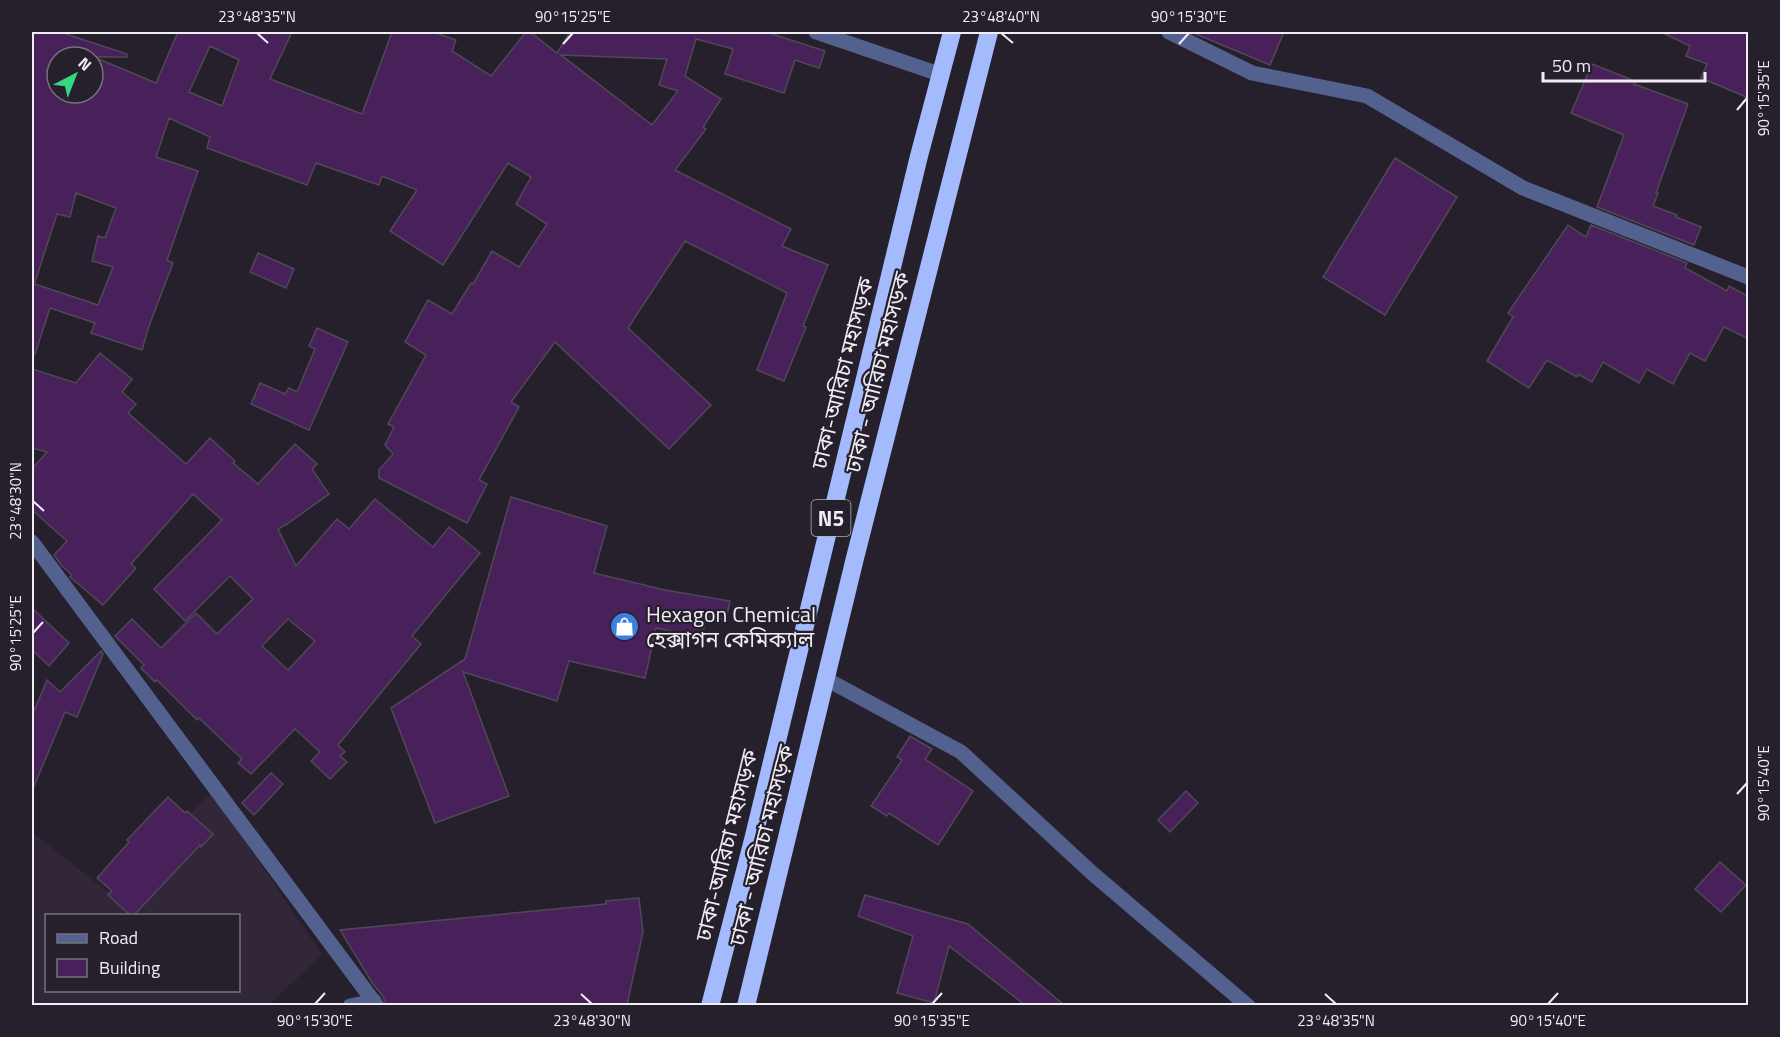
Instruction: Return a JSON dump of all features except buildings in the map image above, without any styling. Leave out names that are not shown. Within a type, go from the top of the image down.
[{"type":"highway","name":"ঢাকা-আরিচা মহাসড়ক","points":[[710,1005],[759,816],[919,156],[952,32]]},
{"type":"highway","name":"ঢাকা - আরিচা মহাসড়ক","points":[[746,1005],[988,32]]},
{"type":"street","points":[[816,32],[942,75]]},
{"type":"street","points":[[1169,32],[1252,73],[1367,96],[1523,188],[1749,277]]},
{"type":"street","points":[[32,546],[106,640],[375,1003]]},
{"type":"street","points":[[826,679],[961,752],[1092,873],[1248,1005]]},
{"type":"street","points":[[350,1005],[375,1003]]},
{"type":"shaded area","points":[[212,793],[322,954],[269,1005],[32,1005],[33,833],[108,892]]},
{"type":"place","name":"Hexagon Chemical হেক্সাগন কেমিক্যাল","points":[[625,627]]}]
